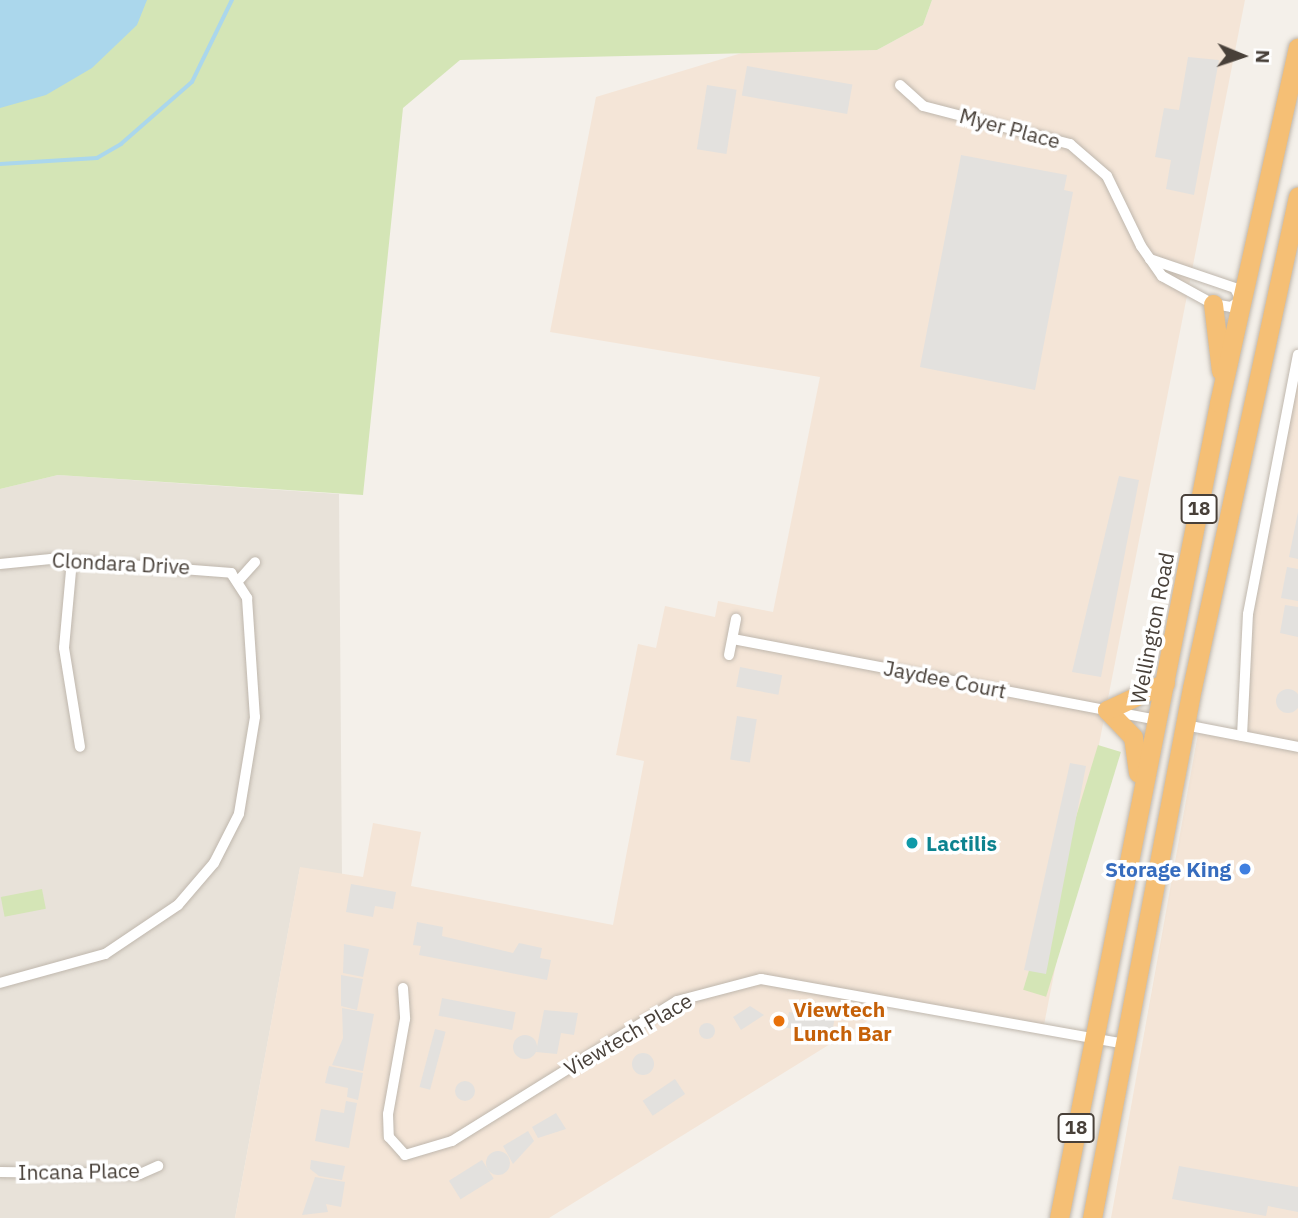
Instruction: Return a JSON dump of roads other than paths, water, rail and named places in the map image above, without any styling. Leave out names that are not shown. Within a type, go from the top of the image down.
[{"type":"highway","name":"Wellington Road","points":[[1059,1218],[1219,403],[1298,48]]},
{"type":"highway","name":"18","points":[[1092,1218],[1185,725],[1272,306],[1298,196]]},
{"type":"highway","points":[[1241,300],[1272,306]]},
{"type":"highway","points":[[1213,304],[1219,403]]},
{"type":"highway","points":[[1140,802],[1133,737],[1107,710],[1165,682]]},
{"type":"highway","points":[[1158,720],[1185,725]]},
{"type":"street","name":"Myer Place","points":[[900,85],[923,106],[1045,133],[1079,150],[1107,176],[1150,259],[1175,287],[1213,304]]},
{"type":"street","points":[[1150,259],[1236,288],[1241,300],[1231,307],[1213,304]]},
{"type":"street","points":[[1242,736],[1253,576],[1298,355]]},
{"type":"street","points":[[72,560],[64,648],[80,747]]},
{"type":"street","name":"Clondara Drive","points":[[0,564],[72,560],[207,568],[239,580]]},
{"type":"street","points":[[0,983],[117,949],[165,917],[214,863],[239,814],[253,754],[248,607],[239,580],[255,562]]},
{"type":"street","points":[[729,655],[736,619]]},
{"type":"street","name":"Jaydee Court","points":[[733,639],[1158,720]]},
{"type":"street","points":[[1185,725],[1298,747]]},
{"type":"street","name":"Viewtech Place","points":[[403,988],[405,1019],[388,1114],[389,1137],[405,1155],[452,1141],[677,1001],[753,981],[789,981],[1126,1044]]},
{"type":"street","name":"Incana Place","points":[[0,1172],[140,1174],[158,1166]]},
{"type":"water","points":[[0,0],[147,0],[137,25],[92,68],[46,95],[0,108]]},
{"type":"waterway","points":[[0,164],[97,158],[121,144],[192,82],[232,0]]},
{"type":"place","name":"Lactilis","points":[[912,843]]},
{"type":"place","name":"Storage King","points":[[1245,869]]},
{"type":"place","name":"Viewtech Lunch Bar","points":[[779,1021]]}]
